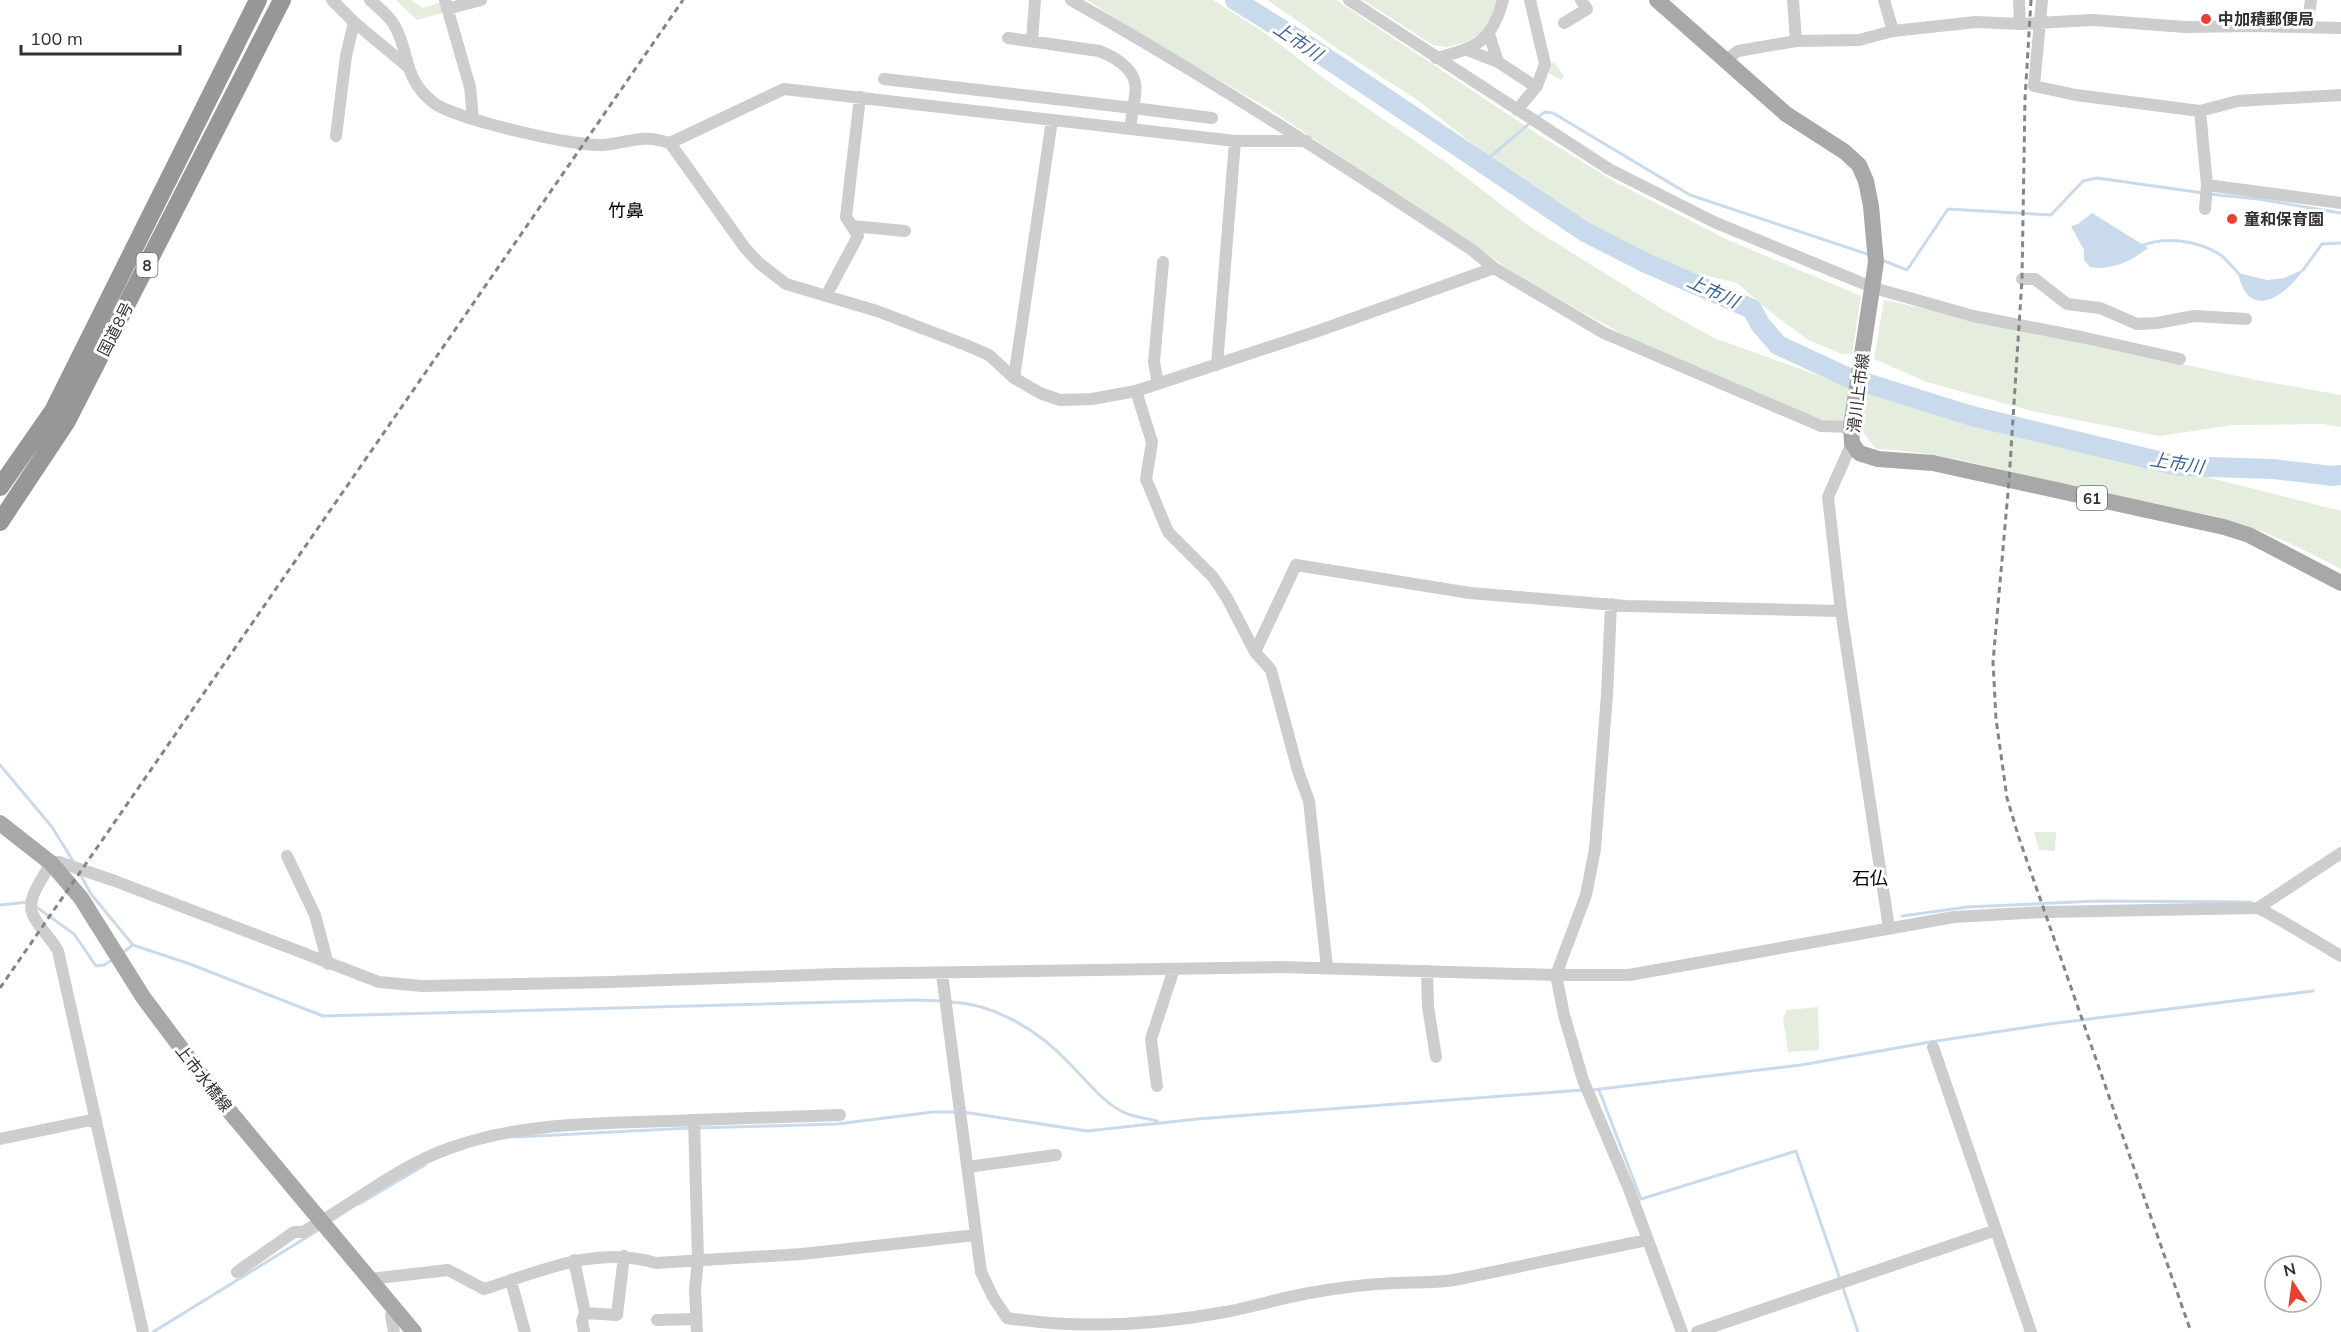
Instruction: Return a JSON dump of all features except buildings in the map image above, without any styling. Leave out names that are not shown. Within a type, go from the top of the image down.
[{"type":"highway","name":"国道8号","points":[[0,487],[52,411],[258,0]]},
{"type":"highway","name":"国道8号","points":[[0,522],[67,422],[282,0]]},
{"type":"main road","name":"滑川上市線","points":[[1657,0],[1786,114],[1845,152],[1859,165],[1866,181],[1876,242],[1874,288],[1852,435],[1859,453],[1878,459],[1933,463],[2224,527],[2249,535],[2341,583]]},
{"type":"main road","name":"上市水橋線","points":[[0,823],[51,863],[81,898],[143,996],[178,1046],[220,1100],[414,1332]]},
{"type":"street","points":[[332,0],[354,22],[408,67]]},
{"type":"street","points":[[370,0],[394,24],[415,84],[435,104],[472,118],[559,141],[602,145],[642,137],[670,143],[745,248],[786,285],[877,311],[973,348],[988,355],[1014,378],[1040,393],[1060,400],[1092,399],[1136,391],[1494,268]]},
{"type":"street","points":[[472,118],[470,87],[446,5],[481,0]]},
{"type":"street","points":[[1032,41],[1035,0]]},
{"type":"street","points":[[1071,0],[1167,54],[1307,141],[1472,250],[1494,268],[1604,333],[1821,426],[1852,435],[1828,497],[1840,611],[1889,928]]},
{"type":"street","points":[[1349,0],[1609,169],[1714,222],[1874,288],[1973,316],[2180,359]]},
{"type":"street","points":[[1436,58],[1467,50],[1484,40],[1497,21],[1503,0]]},
{"type":"street","points":[[1517,110],[1536,87],[1545,64],[1530,0]]},
{"type":"street","points":[[1564,23],[1587,9],[1581,0]]},
{"type":"street","points":[[1792,0],[1797,41]]},
{"type":"street","points":[[1884,0],[1893,31]]},
{"type":"street","points":[[2019,0],[2020,24]]},
{"type":"street","points":[[2042,0],[2034,86],[2200,111],[2238,101],[2341,95]]},
{"type":"street","points":[[2307,27],[2311,0]]},
{"type":"street","points":[[1726,60],[1738,51],[1797,41],[1859,40],[1893,31],[1976,22],[2020,24],[2093,20],[2185,27],[2341,28]]},
{"type":"street","points":[[336,136],[346,56],[354,22]]},
{"type":"street","points":[[1489,34],[1497,62]]},
{"type":"street","points":[[1008,38],[1099,51],[1112,56],[1129,71],[1136,84],[1130,129]]},
{"type":"street","points":[[1467,50],[1497,62],[1536,87]]},
{"type":"street","points":[[884,79],[1212,118]]},
{"type":"street","points":[[670,143],[784,89],[1235,141],[1307,141]]},
{"type":"street","points":[[826,296],[858,236],[846,217],[860,97]]},
{"type":"street","points":[[2200,111],[2207,185],[2205,209]]},
{"type":"street","points":[[1014,378],[1052,120]]},
{"type":"street","points":[[1217,365],[1235,141]]},
{"type":"street","points":[[2207,185],[2341,203]]},
{"type":"street","points":[[852,226],[905,231]]},
{"type":"street","points":[[1158,384],[1154,362],[1163,262]]},
{"type":"street","points":[[2022,279],[2035,279],[2067,304],[2100,308],[2137,324],[2194,316],[2246,319]]},
{"type":"street","points":[[1136,391],[1152,442],[1146,479],[1168,532],[1213,577],[1227,598],[1255,652],[1271,670],[1298,771],[1309,801],[1327,968]]},
{"type":"street","points":[[1255,652],[1296,566],[1470,593],[1611,604],[1840,611]]},
{"type":"street","points":[[1611,604],[1607,695],[1595,849],[1586,895],[1556,975],[1564,1015],[1583,1080],[1629,1189],[1682,1332]]},
{"type":"street","points":[[2258,908],[2341,853]]},
{"type":"street","points":[[287,856],[315,915],[328,964]]},
{"type":"street","points":[[143,1332],[58,951],[33,916],[31,908],[33,896],[51,863],[59,862],[115,881],[379,982],[422,986],[837,974],[1174,969],[1327,968],[1629,975],[1954,917],[2258,908],[2286,922],[2309,939],[2341,956]]},
{"type":"street","points":[[1157,1086],[1150,1039],[1174,969]]},
{"type":"street","points":[[1427,971],[1428,1007],[1436,1057]]},
{"type":"street","points":[[942,974],[981,1272],[993,1297],[1007,1317],[1042,1323],[1125,1323],[1224,1312],[1309,1293],[1395,1282],[1432,1283],[1454,1280],[1647,1240]]},
{"type":"street","points":[[1934,1047],[2031,1332]]},
{"type":"street","points":[[237,1272],[294,1232],[303,1232],[322,1222],[401,1171],[448,1148],[479,1139],[531,1128],[840,1115]]},
{"type":"street","points":[[0,1139],[96,1119]]},
{"type":"street","points":[[694,1120],[698,1260],[695,1289],[697,1332]]},
{"type":"street","points":[[967,1167],[1056,1155]]},
{"type":"street","points":[[1697,1332],[1996,1230]]},
{"type":"street","points":[[370,1279],[448,1270],[484,1289],[574,1260],[624,1256],[637,1257],[656,1263],[802,1254],[976,1235]]},
{"type":"street","points":[[585,1313],[617,1315],[624,1256]]},
{"type":"street","points":[[574,1260],[585,1313],[582,1321],[584,1332]]},
{"type":"street","points":[[510,1281],[525,1332]]},
{"type":"street","points":[[394,1307],[391,1316],[394,1332]]},
{"type":"street","points":[[657,1320],[696,1319]]},
{"type":"green space","points":[[396,0],[411,0],[423,8],[442,2],[445,12],[417,20]]},
{"type":"green space","points":[[1087,0],[1213,0],[1265,33],[1326,80],[1447,163],[1532,228],[1664,310],[1714,338],[1848,386],[2341,511],[2341,569],[2269,534],[2224,519],[2090,492],[1957,459],[1876,449],[1863,432],[1850,424],[1835,420],[1814,419],[1631,339],[1528,282],[1271,110],[1130,28]]},
{"type":"green space","points":[[1267,0],[1336,0],[1542,137],[1617,183],[1728,240],[1861,296],[1852,354],[1842,354],[1808,340],[1737,283],[1695,273],[1631,263],[1507,171],[1416,99]]},
{"type":"green space","points":[[1363,0],[1499,0],[1487,30],[1464,43],[1447,47],[1433,45]]},
{"type":"green space","points":[[1554,62],[1564,76],[1561,80],[1547,72],[1548,65]]},
{"type":"green space","points":[[1884,300],[2256,380],[2341,395],[2341,427],[2323,424],[2233,425],[2160,436],[2036,412],[1927,382],[1874,359]]},
{"type":"green space","points":[[2034,832],[2056,832],[2055,851],[2039,850]]},
{"type":"green space","points":[[1818,1007],[1819,1050],[1788,1052],[1783,1018],[1787,1010]]},
{"type":"water","points":[[2092,213],[2148,248],[2121,264],[2106,268],[2090,267],[2084,260],[2084,250],[2071,226],[2078,224]]},
{"type":"water","points":[[2304,269],[2287,289],[2268,300],[2250,297],[2243,288],[2238,273],[2267,280],[2284,278]]},
{"type":"waterway","name":"上市川","points":[[1235,0],[1310,47],[1585,232],[1646,263],[1752,309],[1760,324],[1778,345],[1847,377],[1972,416],[2179,466],[2273,469],[2341,475]]},
{"type":"waterway","points":[[1536,118],[1545,112],[1553,113],[1690,195],[1870,255]]},
{"type":"waterway","points":[[1482,164],[1531,122]]},
{"type":"waterway","points":[[1882,260],[1907,270],[1948,209],[2051,215],[2083,181],[2097,178],[2203,193]]},
{"type":"waterway","points":[[2209,194],[2258,199],[2341,213]]},
{"type":"waterway","points":[[2141,246],[2170,240],[2200,245],[2222,256],[2239,274]]},
{"type":"waterway","points":[[2303,270],[2322,244],[2341,243]]},
{"type":"waterway","points":[[0,765],[52,827],[73,861]]},
{"type":"waterway","points":[[79,872],[91,894],[133,945],[190,964],[323,1016],[943,1001]]},
{"type":"waterway","points":[[1902,916],[1967,907],[2096,901],[2251,902]]},
{"type":"waterway","points":[[0,905],[29,902]]},
{"type":"waterway","points":[[35,906],[74,934],[96,966],[104,965],[112,960]]},
{"type":"waterway","points":[[122,953],[133,945]]},
{"type":"waterway","points":[[1592,1090],[1801,1065],[2049,1024],[2313,991]]},
{"type":"waterway","points":[[950,1002],[984,1008],[1016,1021],[1058,1052],[1094,1089],[1121,1111],[1157,1121]]},
{"type":"waterway","points":[[963,1112],[1087,1131],[1197,1119],[1583,1090]]},
{"type":"waterway","points":[[1599,1090],[1641,1199],[1796,1151],[1840,1279]]},
{"type":"waterway","points":[[697,1128],[837,1124],[933,1112],[956,1112]]},
{"type":"waterway","points":[[517,1137],[690,1128]]},
{"type":"waterway","points":[[359,1204],[425,1165]]},
{"type":"waterway","points":[[153,1332],[320,1229]]},
{"type":"waterway","points":[[1842,1285],[1858,1332]]},
{"type":"railway","points":[[0,988],[683,0]]},
{"type":"railway","points":[[2031,0],[2025,99],[2022,279],[2009,481],[1993,662],[1996,719],[2007,798],[2019,838],[2191,1332]]},
{"type":"place","name":"中加積郵便局","points":[[2206,19]]},
{"type":"place","name":"童和保育園","points":[[2232,219]]},
{"type":"district","name":"竹鼻","points":[[626,210]]},
{"type":"district","name":"石仏","points":[[1870,878]]}]
